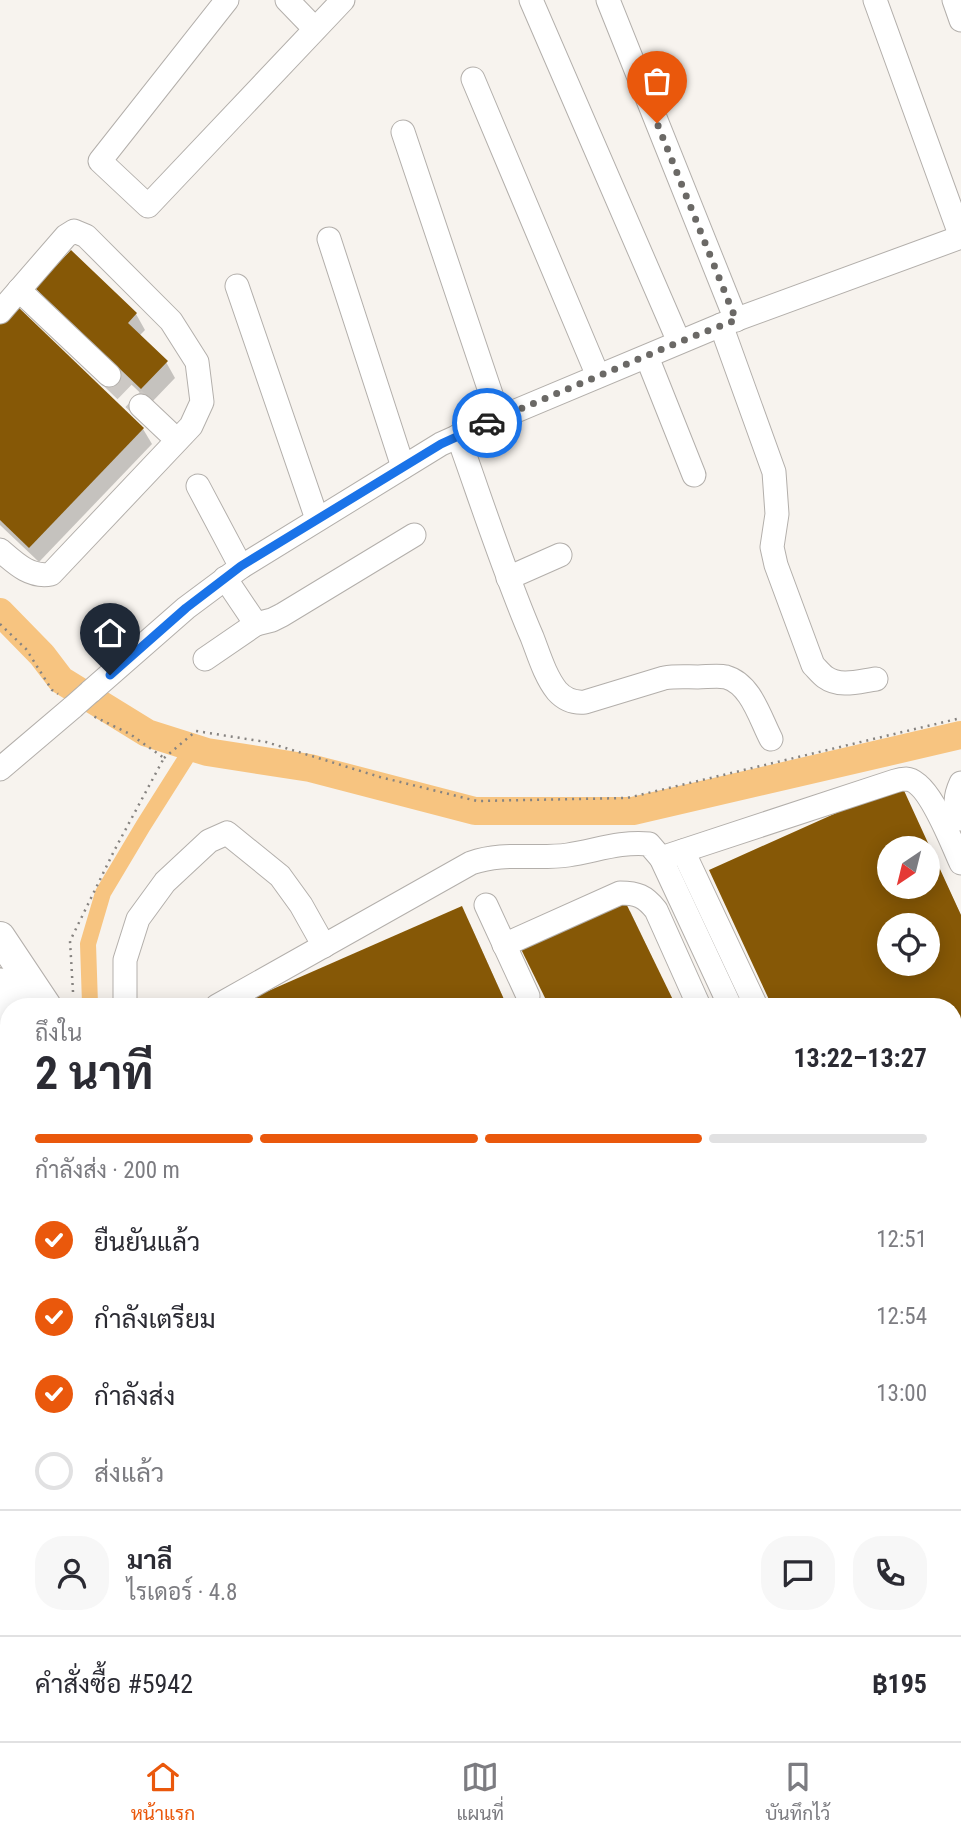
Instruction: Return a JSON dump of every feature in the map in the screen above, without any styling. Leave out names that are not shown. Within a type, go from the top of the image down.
[{"type":"main road","points":[[0,937],[41,998]]},
{"type":"street","points":[[227,0],[100,160],[148,206],[343,0]]},
{"type":"street","points":[[287,0],[315,29]]},
{"type":"street","points":[[531,0],[679,342]]},
{"type":"street","points":[[608,0],[728,322],[774,472],[777,514],[772,547],[774,556],[814,665],[825,678],[835,682],[876,679]]},
{"type":"street","points":[[0,769],[186,608],[233,572],[458,436],[728,322],[961,237],[875,0]]},
{"type":"street","points":[[954,0],[961,20]]},
{"type":"street","points":[[473,79],[598,376]]},
{"type":"street","points":[[403,132],[499,418]]},
{"type":"street","points":[[0,312],[66,236],[74,231],[86,236],[171,321],[197,362],[202,402],[191,426],[51,574],[32,574],[1,552]]},
{"type":"street","points":[[329,239],[403,467]]},
{"type":"street","points":[[237,286],[317,519]]},
{"type":"street","points":[[19,290],[109,375]]},
{"type":"street","points":[[647,357],[694,475]]},
{"type":"street","points":[[141,406],[177,440]]},
{"type":"street","points":[[458,436],[508,578],[557,691],[566,699],[585,702],[664,678],[724,677],[740,684],[771,739]]},
{"type":"street","points":[[198,486],[256,624]]},
{"type":"street","points":[[205,659],[256,624],[282,615],[414,535]]},
{"type":"street","points":[[508,578],[560,555]]},
{"type":"street","points":[[672,854],[908,779],[929,796],[961,863]]},
{"type":"street","points":[[961,783],[955,796],[961,819]]},
{"type":"street","points":[[125,998],[125,960],[138,919],[165,882],[209,841],[227,833],[280,876],[324,946]]},
{"type":"street","points":[[231,998],[471,863],[488,857],[567,855],[636,843],[649,844],[672,854],[752,998]]},
{"type":"street","points":[[672,854],[727,998]]},
{"type":"street","points":[[504,945],[620,893],[635,893],[646,898],[656,910],[695,998]]},
{"type":"street","points":[[486,905],[528,996]]},
{"type":"path","points":[[0,624],[26,649],[52,690],[78,702],[164,758]]},
{"type":"path","points":[[73,992],[70,941],[164,758],[196,731],[266,742],[380,777],[477,801],[627,798],[961,718]]},
{"type":"building","points":[[71,250],[137,313],[128,323],[168,361],[141,389],[35,288]]},
{"type":"building","points":[[16,305],[144,428],[29,548],[0,520],[0,322]]},
{"type":"building","points":[[901,784],[925,836],[877,836],[877,900],[940,900],[940,869],[961,915],[961,998],[768,998],[709,870]]},
{"type":"building","points":[[621,893],[672,998],[545,998],[518,943]]},
{"type":"building","points":[[462,906],[503,998],[252,998]]},
{"type":"waterway","points":[[0,612],[42,655],[61,680],[147,733],[207,752],[310,768],[475,811],[633,811],[961,735]]},
{"type":"waterway","points":[[90,998],[88,944],[103,893],[193,747]]},
{"type":"tunnel","points":[[109,375],[141,406]]},
{"type":"way so far","points":[[487,423],[736,320],[657,123]]},
{"type":"route","points":[[110,675],[186,608],[241,566],[441,444],[487,423]]}]
